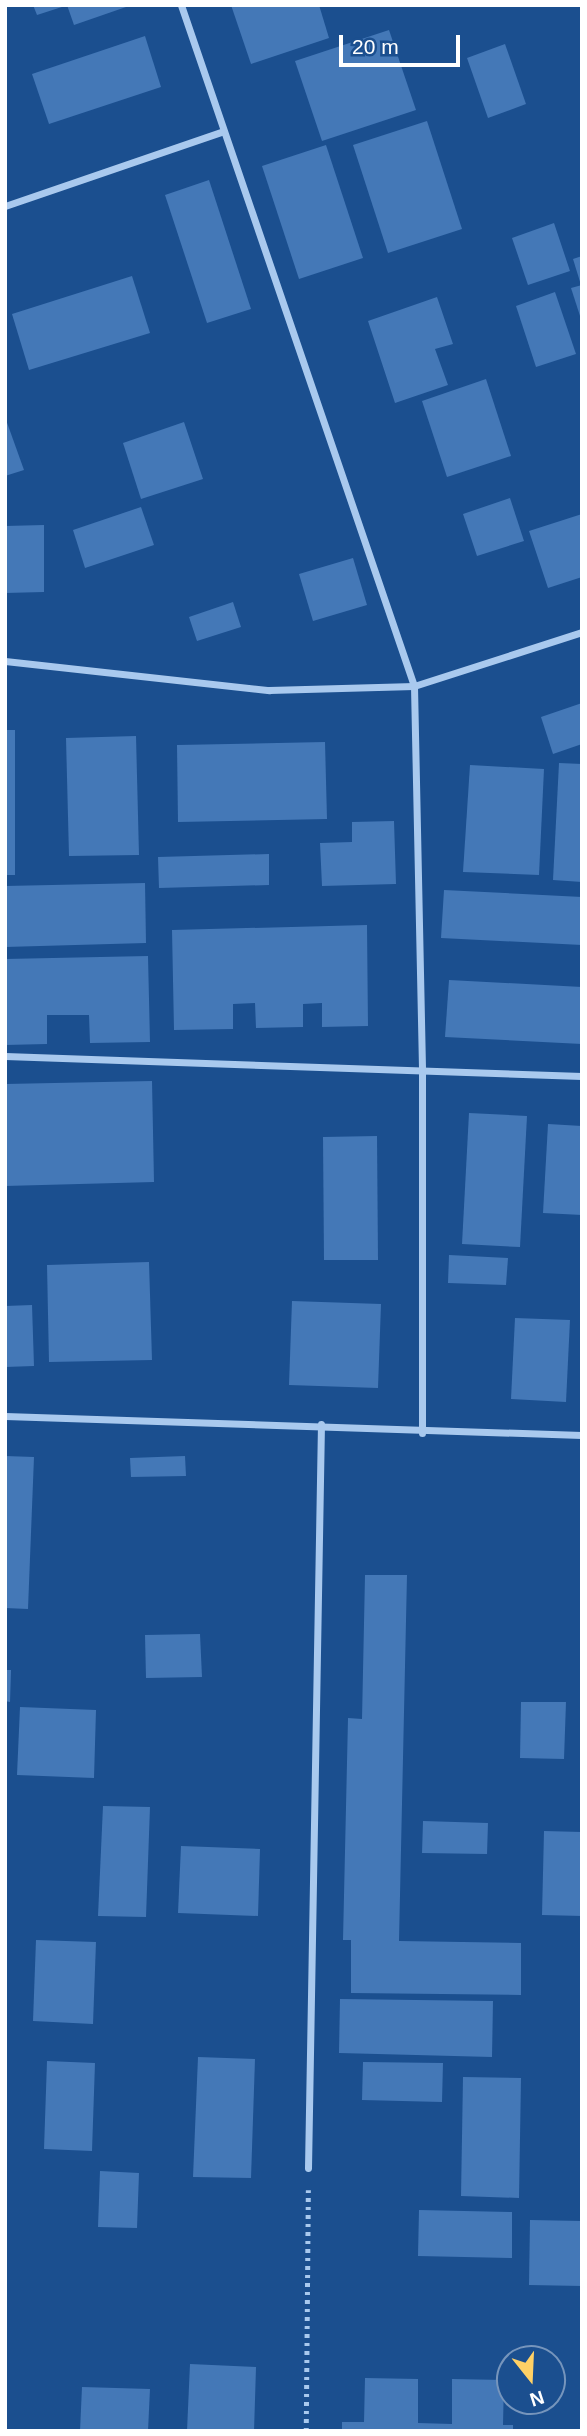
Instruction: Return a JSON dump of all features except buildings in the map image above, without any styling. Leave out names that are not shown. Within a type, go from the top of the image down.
[{"type":"street","points":[[181,5],[414,686],[422,1074],[422,1433]]},
{"type":"street","points":[[5,206],[224,131]]},
{"type":"street","points":[[5,662],[269,690],[414,686],[582,632]]},
{"type":"street","points":[[5,1056],[422,1074],[582,1076]]},
{"type":"street","points":[[5,1416],[321,1424],[422,1433],[582,1435]]},
{"type":"street","points":[[308,2168],[321,1424]]},
{"type":"path","points":[[306,2431],[308,2168]]}]
